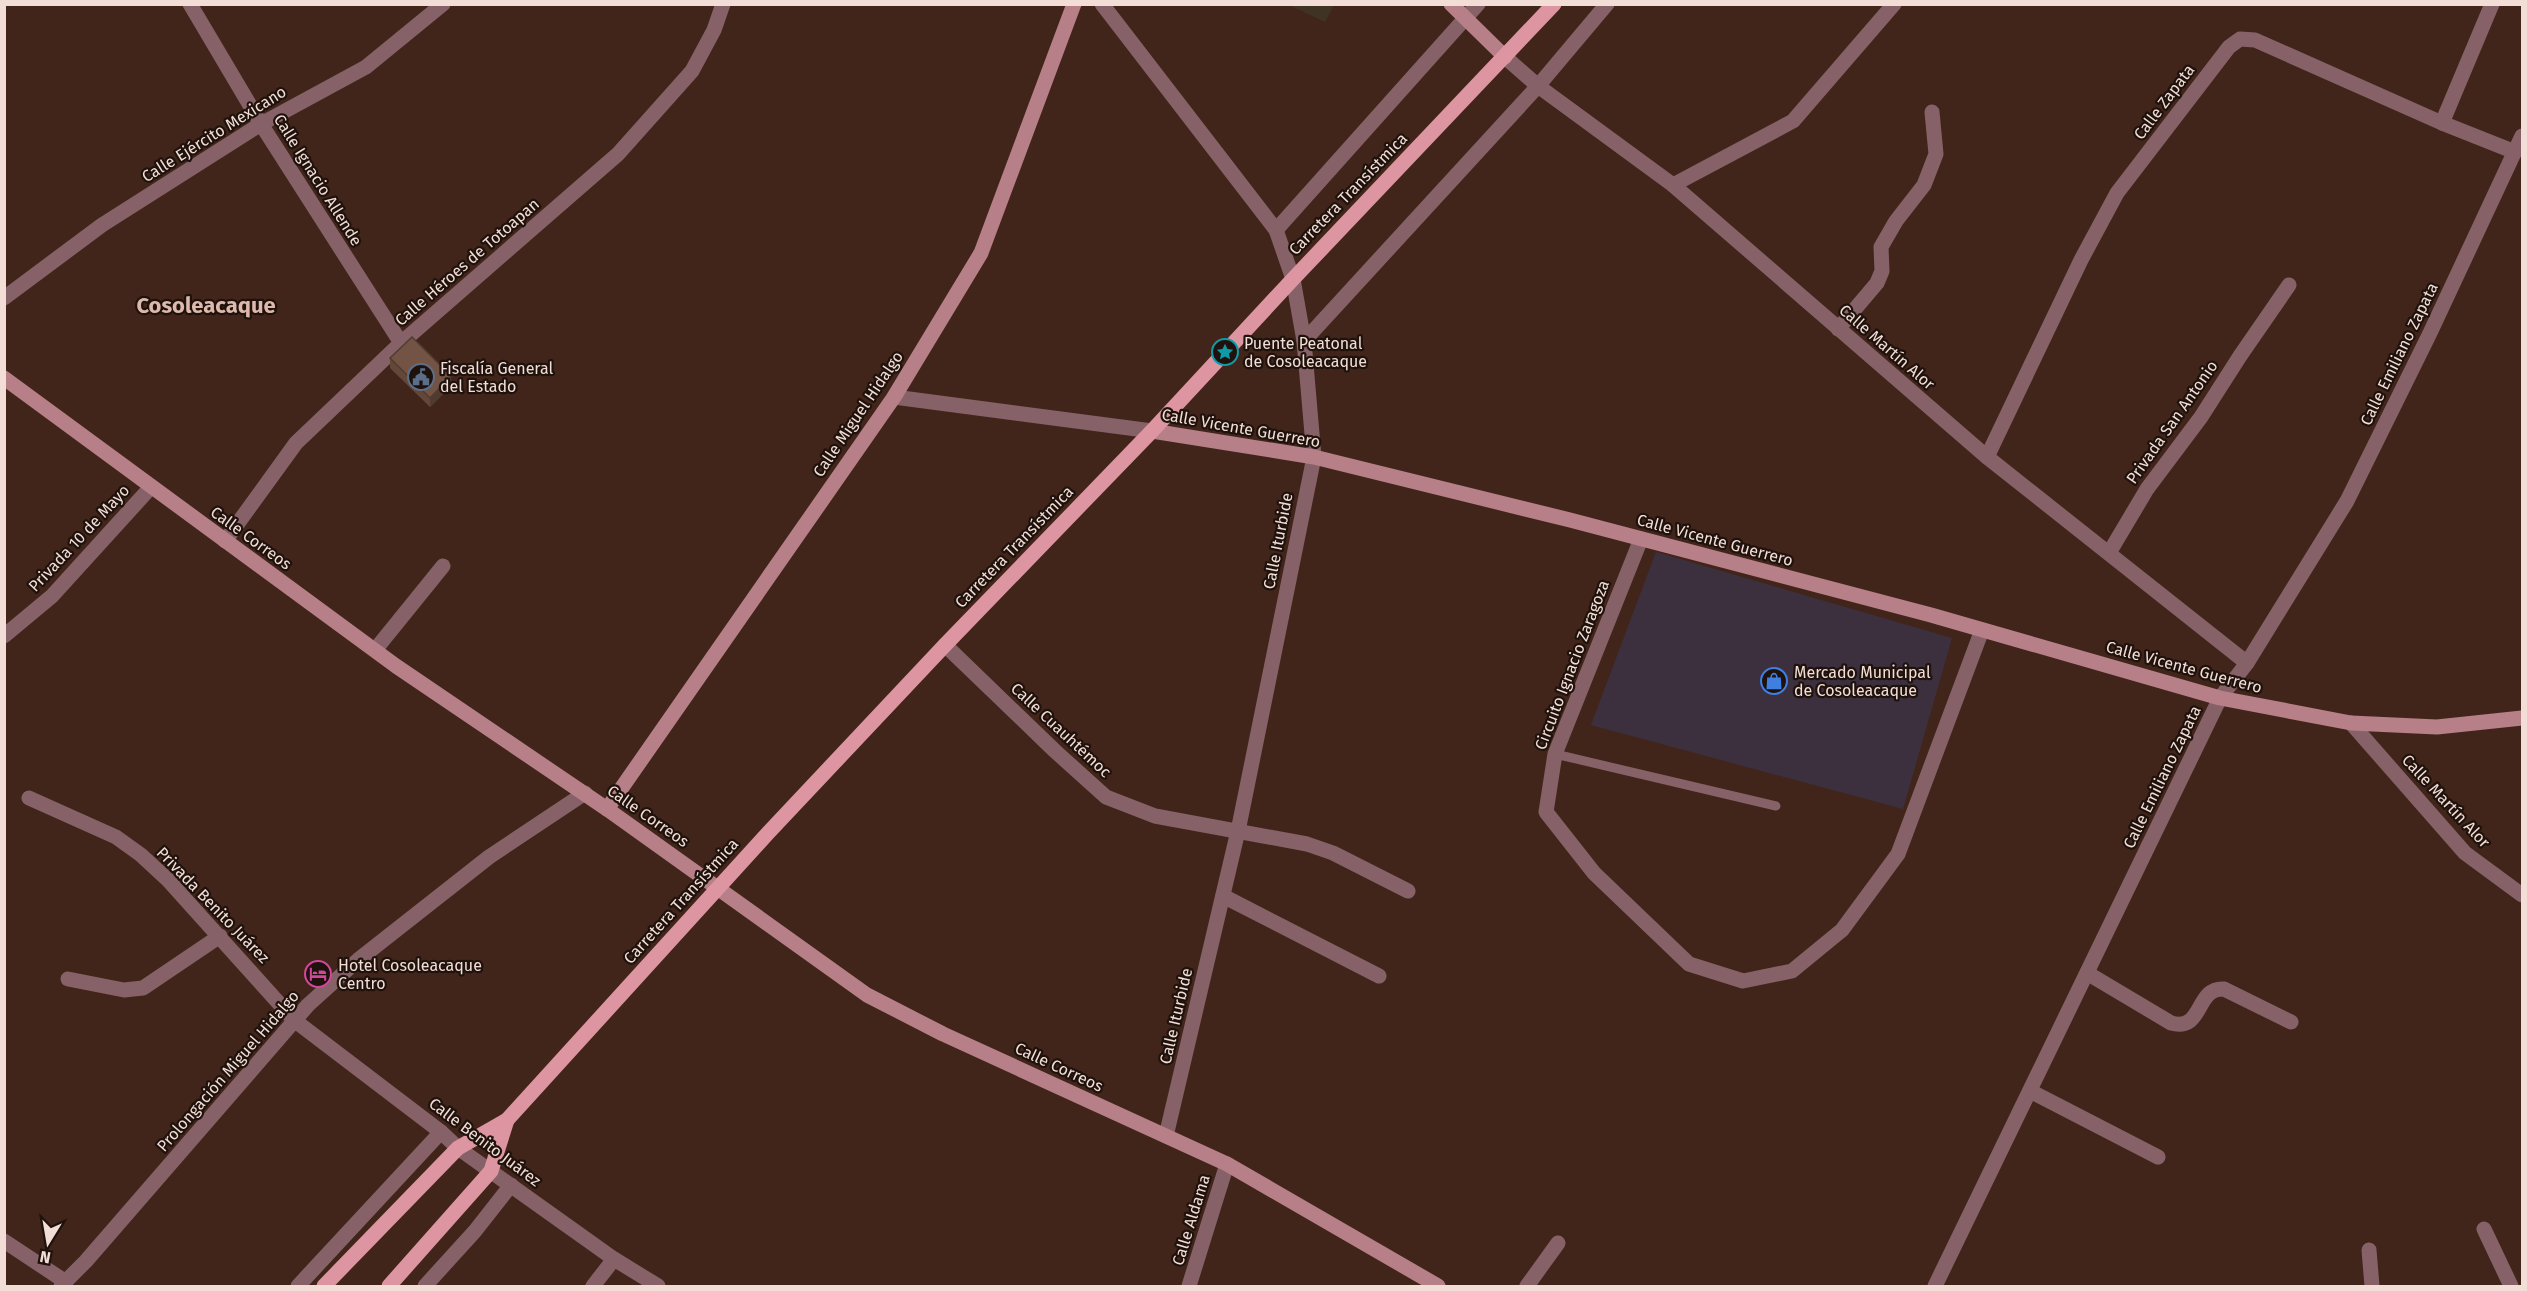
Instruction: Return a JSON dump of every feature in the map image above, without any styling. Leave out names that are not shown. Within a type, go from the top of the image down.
[{"type":"main road","name":"Calle Miguel Hidalgo","points":[[607,808],[894,396],[981,254],[1074,4]]},
{"type":"main road","points":[[1451,4],[1505,57]]},
{"type":"main road","name":"Carretera Transístmica","points":[[324,1287],[458,1148],[507,1120],[718,886],[945,645],[1152,431],[1554,4]]},
{"type":"main road","name":"Calle Correos","points":[[4,378],[375,650],[607,808],[867,995],[943,1034],[1227,1164],[1431,1285]]},
{"type":"main road","name":"Calle Vicente Guerrero","points":[[1152,431],[1314,457],[1641,539],[1982,630],[2220,698],[2350,723],[2437,727],[2523,718]]},
{"type":"main road","name":"Carretera Transístmica","points":[[389,1287],[491,1171],[507,1120]]},
{"type":"street","name":"Calle Ignacio Allende","points":[[190,4],[261,124],[400,343]]},
{"type":"street","name":"Calle Ejército Mexicano","points":[[4,298],[102,225],[261,124],[366,66],[444,4]]},
{"type":"street","name":"Calle Héroes de Totoapan","points":[[225,541],[296,443],[400,343],[618,154],[692,71],[714,30],[723,4]]},
{"type":"street","name":"Calle Iturbide","points":[[1102,4],[1276,230],[1293,279],[1304,341],[1314,457],[1238,831],[1166,1136]]},
{"type":"street","points":[[1276,230],[1478,4]]},
{"type":"street","points":[[1304,341],[1538,86],[1606,4]]},
{"type":"street","points":[[1673,185],[1792,121],[1894,4]]},
{"type":"street","points":[[2442,123],[2492,4]]},
{"type":"street","name":"Calle Zapata","points":[[1987,456],[2081,260],[2117,193],[2229,47],[2240,39],[2255,40],[2442,123],[2515,152]]},
{"type":"street","name":"Calle Martín Alor","points":[[1505,57],[1538,86],[1673,185],[1838,330],[1987,456],[2247,663]]},
{"type":"street","points":[[1838,330],[1877,283],[1882,272],[1881,247],[1896,221],[1924,185],[1936,154],[1932,112]]},
{"type":"street","name":"Calle Emiliano Zapata","points":[[1935,1287],[2220,698],[2247,663],[2347,501],[2523,136]]},
{"type":"street","name":"Privada San Antonio","points":[[2109,553],[2147,489],[2202,417],[2240,356],[2289,285]]},
{"type":"street","name":"Calle Vicente Guerrero","points":[[894,396],[1152,431]]},
{"type":"street","name":"Privada 10 de Mayo","points":[[4,636],[52,596],[151,487]]},
{"type":"street","name":"Circuito Ignacio Zaragoza","points":[[1641,539],[1555,754],[1546,812],[1594,873],[1689,964],[1743,981],[1792,971],[1842,930],[1898,854],[1982,630]]},
{"type":"street","points":[[375,650],[443,566]]},
{"type":"street","name":"Calle Cuauhtémoc","points":[[945,645],[1106,797],[1155,816],[1308,844],[1333,853],[1408,891]]},
{"type":"street","name":"Calle Martín Alor","points":[[2350,723],[2465,853],[2523,895]]},
{"type":"street","name":"Prolongación Miguel Hidalgo","points":[[63,1284],[308,1005],[358,960],[489,857],[585,794]]},
{"type":"street","name":"Privada Benito Juárez","points":[[29,798],[116,837],[141,855],[168,880],[220,936],[294,1020]]},
{"type":"street","points":[[1223,896],[1379,976]]},
{"type":"street","points":[[68,979],[124,990],[143,988],[220,936]]},
{"type":"street","points":[[2087,973],[2171,1023],[2181,1026],[2189,1023],[2216,988],[2224,989],[2291,1022]]},
{"type":"street","name":"Calle Benito Juárez","points":[[294,1020],[441,1132],[458,1148],[614,1259],[658,1287]]},
{"type":"street","points":[[2030,1091],[2158,1157]]},
{"type":"street","points":[[298,1287],[441,1132]]},
{"type":"street","name":"Calle Aldama","points":[[1189,1287],[1227,1164]]},
{"type":"street","points":[[425,1287],[511,1185]]},
{"type":"street","points":[[2484,1229],[2511,1287]]},
{"type":"street","points":[[4,1241],[63,1284]]},
{"type":"street","points":[[1527,1287],[1557,1243]]},
{"type":"street","points":[[2369,1250],[2372,1287]]},
{"type":"street","points":[[592,1287],[614,1259]]},
{"type":"lane","points":[[1555,754],[1776,806]]},
{"type":"shaded area","points":[[1289,5],[1334,5],[1325,22]]},
{"type":"shaded area","name":"Mercado Municipal de Cosoleacaque","points":[[1656,552],[1952,638],[1903,809],[1591,725]]},
{"type":"building","name":"Fiscalía General del Estado","points":[[412,337],[451,376],[430,398],[390,358]]},
{"type":"place","name":"Puente Peatonal de Cosoleacaque","points":[[1225,352]]},
{"type":"place","name":"Fiscalía General del Estado","points":[[421,377]]},
{"type":"place","name":"Mercado Municipal de Cosoleacaque","points":[[1774,681]]},
{"type":"place","name":"Hotel Cosoleacaque Centro","points":[[318,974]]},
{"type":"district","name":"Cosoleacaque","points":[[206,305]]}]
